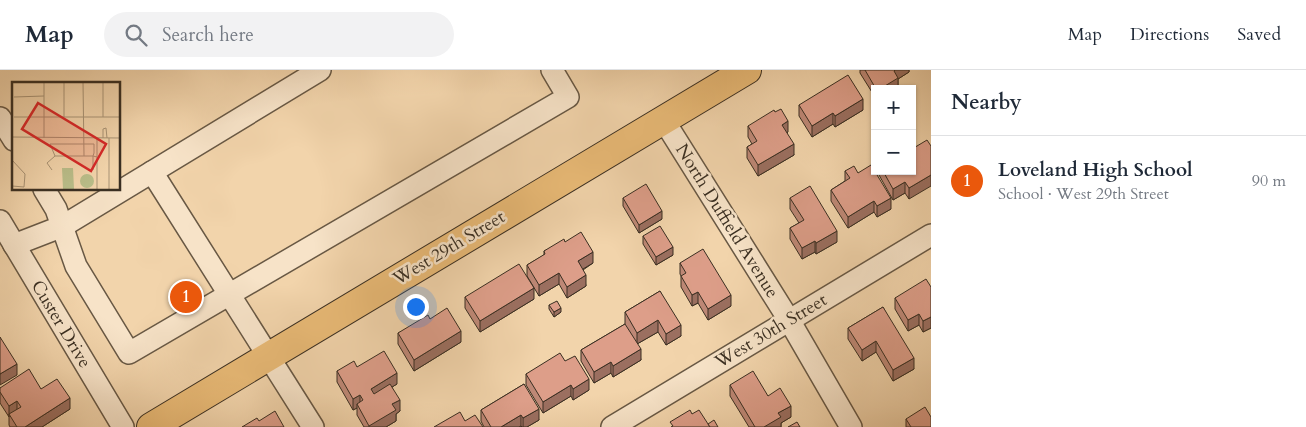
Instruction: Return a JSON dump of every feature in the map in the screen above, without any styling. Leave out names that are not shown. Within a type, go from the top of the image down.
[{"type":"main road","name":"West 29th Street","points":[[151,427],[747,70]]},
{"type":"street","points":[[14,245],[63,226],[320,70]]},
{"type":"street","points":[[45,190],[56,209],[76,266],[129,353],[568,97],[552,70]]},
{"type":"street","points":[[0,118],[12,137]]},
{"type":"street","name":"North Duffield Avenue","points":[[663,120],[789,320],[850,427]]},
{"type":"street","points":[[152,172],[313,427]]},
{"type":"street","name":"Custer Drive","points":[[0,221],[123,427]]},
{"type":"street","name":"West 30th Street","points":[[612,427],[931,235]]},
{"type":"building","points":[[865,70],[895,70],[898,78],[887,85],[874,85]]},
{"type":"building","points":[[848,75],[863,99],[835,116],[833,113],[812,126],[799,105]]},
{"type":"building","points":[[781,109],[788,121],[782,125],[794,144],[758,165],[747,147],[757,141],[748,126],[774,110],[775,112]]},
{"type":"building","points":[[927,140],[931,146],[931,175],[909,188],[905,182],[893,189],[885,175],[916,175],[916,147]]},
{"type":"building","points":[[871,165],[871,175],[877,175],[891,198],[877,206],[874,201],[848,217],[831,190],[850,178],[845,171],[854,166],[858,173]]},
{"type":"building","points":[[646,184],[662,211],[639,225],[623,198]]},
{"type":"building","points":[[810,186],[837,231],[816,243],[815,241],[802,248],[790,228],[804,220],[790,198]]},
{"type":"building","points":[[660,226],[673,247],[656,257],[643,236]]},
{"type":"building","points":[[581,232],[593,252],[578,261],[586,275],[567,287],[559,273],[539,285],[527,265],[545,254],[544,251],[564,239],[565,242]]},
{"type":"building","points":[[703,249],[731,295],[708,309],[698,292],[692,295],[681,276],[686,273],[680,263]]},
{"type":"building","points":[[519,264],[534,288],[480,321],[465,297]]},
{"type":"building","points":[[926,279],[931,287],[931,317],[923,321],[919,314],[908,320],[895,298]]},
{"type":"building","points":[[660,291],[681,325],[666,334],[658,320],[637,333],[625,312]]},
{"type":"building","points":[[557,301],[561,308],[554,312],[549,305]]},
{"type":"building","points":[[883,307],[914,358],[893,370],[876,341],[862,350],[848,328]]},
{"type":"building","points":[[447,308],[461,331],[414,360],[398,333],[428,315],[430,319]]},
{"type":"building","points":[[625,324],[641,349],[613,366],[611,362],[594,372],[581,350]]},
{"type":"building","points":[[0,337],[17,364],[0,374]]},
{"type":"building","points":[[384,351],[397,373],[371,389],[374,394],[390,384],[400,400],[392,404],[396,410],[369,426],[357,404],[363,400],[360,395],[353,399],[337,371],[354,361],[357,367]]},
{"type":"building","points":[[560,353],[565,361],[575,356],[589,379],[573,389],[571,385],[543,402],[526,374]]},
{"type":"building","points":[[29,369],[41,389],[57,379],[70,398],[25,427],[17,427],[9,414],[21,407],[17,401],[9,406],[0,392],[0,388]]},
{"type":"building","points":[[753,371],[768,396],[780,388],[791,406],[778,413],[781,417],[764,427],[755,427],[730,385]]},
{"type":"building","points":[[524,384],[539,409],[523,418],[521,415],[501,427],[491,427],[481,410]]},
{"type":"building","points":[[925,407],[931,417],[931,427],[911,427],[906,419]]},
{"type":"building","points":[[690,410],[692,414],[699,410],[710,427],[671,427],[673,426],[670,422]]},
{"type":"building","points":[[275,411],[284,427],[242,427],[257,418],[259,421]]},
{"type":"building","points":[[460,412],[465,421],[475,415],[483,427],[434,427]]},
{"type":"building","points":[[714,420],[718,427],[710,427],[708,424]]},
{"type":"building","points":[[797,422],[800,427],[788,427]]},
{"type":"place","name":"Loveland High School","points":[[186,297]]}]
